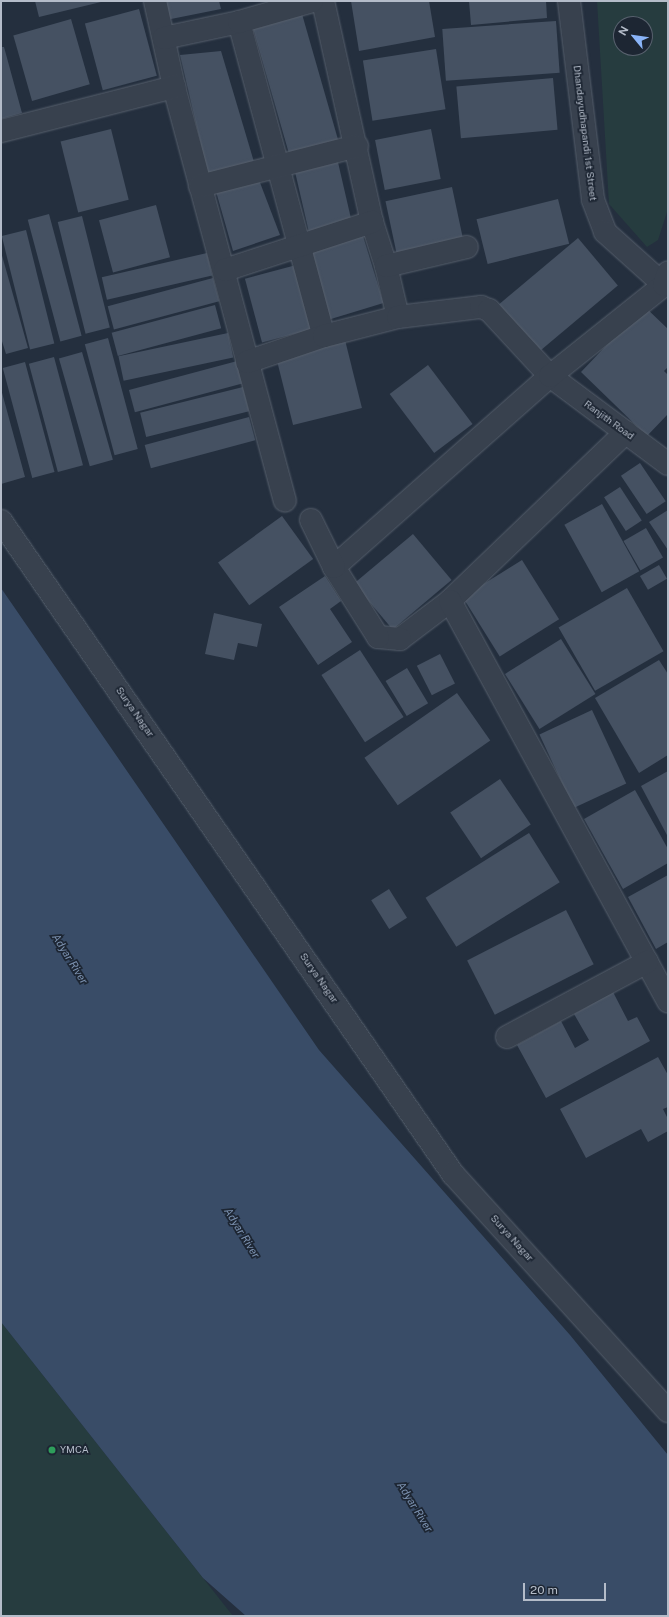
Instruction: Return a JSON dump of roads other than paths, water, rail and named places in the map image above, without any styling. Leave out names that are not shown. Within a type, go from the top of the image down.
[{"type":"street","points":[[155,1],[174,87],[285,500]]},
{"type":"street","points":[[164,38],[239,22],[312,1]]},
{"type":"street","points":[[247,362],[324,336],[398,317],[386,266],[372,222],[357,146],[323,1]]},
{"type":"street","name":"Dhandayudhapandi 1st Street","points":[[569,1],[593,200],[605,232],[666,279]]},
{"type":"street","points":[[239,22],[279,167],[298,245],[324,336]]},
{"type":"street","points":[[1,131],[174,87]]},
{"type":"street","points":[[200,186],[357,146]]},
{"type":"street","points":[[224,270],[372,222]]},
{"type":"street","points":[[386,266],[467,247]]},
{"type":"street","points":[[334,567],[550,376],[666,279]]},
{"type":"street","name":"Ranjith Road","points":[[398,317],[485,308],[550,376],[668,464]]},
{"type":"street","points":[[311,520],[334,567],[378,637],[400,639],[450,600],[626,432]]},
{"type":"street","name":"Surya Nagar","points":[[1,521],[453,1174],[668,1411]]},
{"type":"street","points":[[450,600],[668,1001]]},
{"type":"street","points":[[507,1036],[647,962]]},
{"type":"water","name":"Adyar River","points":[[1,588],[319,1050],[570,1335],[668,1455],[668,1616],[246,1616],[203,1578],[1,1322]]},
{"type":"place","name":"YMCA","points":[[52,1450]]}]
